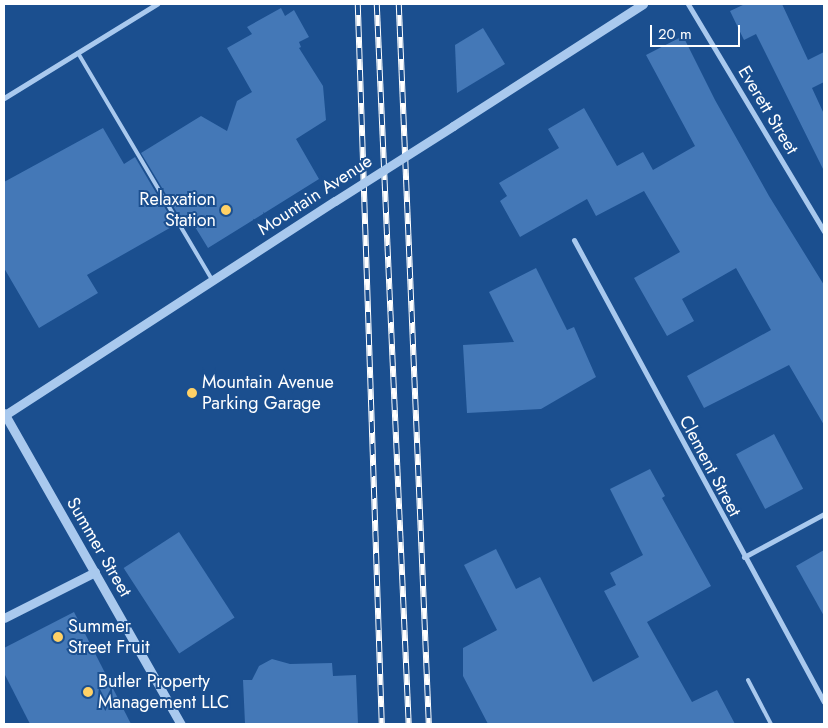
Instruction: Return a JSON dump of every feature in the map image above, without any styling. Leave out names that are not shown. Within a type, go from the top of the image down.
[{"type":"street","points":[[4,98],[157,4]]},
{"type":"street","name":"Mountain Avenue","points":[[4,414],[643,4]]},
{"type":"street","name":"Everett Street","points":[[688,4],[824,231]]},
{"type":"street","name":"Clement Street","points":[[574,240],[744,558],[824,702]]},
{"type":"street","name":"Summer Street","points":[[4,414],[180,724]]},
{"type":"street","points":[[744,558],[824,514]]},
{"type":"street","points":[[4,618],[95,572]]},
{"type":"lane","points":[[78,53],[212,280]]},
{"type":"lane","points":[[748,680],[771,724]]},
{"type":"building","points":[[745,4],[782,4],[808,60],[824,52],[824,82],[812,88],[824,114],[824,171],[756,34],[744,40],[730,11]]},
{"type":"building","points":[[281,8],[285,16],[294,10],[309,37],[299,42],[301,47],[299,48],[323,86],[326,120],[296,139],[319,179],[208,248],[189,217],[182,221],[141,153],[201,116],[227,131],[237,101],[252,92],[227,48],[252,34],[247,27]]},
{"type":"building","points":[[483,28],[505,64],[457,93],[455,45]]},
{"type":"building","points":[[683,36],[715,100],[769,196],[824,285],[824,425],[789,365],[704,408],[687,376],[771,330],[736,268],[682,299],[694,321],[667,336],[634,278],[680,252],[644,191],[596,216],[587,199],[520,237],[500,201],[507,196],[499,183],[559,148],[548,129],[584,108],[617,166],[643,152],[653,170],[695,146],[646,55]]},
{"type":"building","points":[[103,128],[124,164],[135,157],[175,225],[87,275],[98,293],[39,328],[4,268],[4,182]]},
{"type":"building","points":[[536,268],[567,330],[574,327],[596,377],[541,409],[467,413],[463,345],[514,342],[489,292]]},
{"type":"building","points":[[774,434],[803,489],[765,509],[736,454]]},
{"type":"building","points":[[650,469],[665,496],[662,498],[711,586],[647,622],[692,702],[717,690],[735,724],[488,724],[463,676],[463,648],[497,630],[464,565],[496,549],[516,589],[540,577],[593,682],[639,657],[604,591],[616,585],[610,573],[643,555],[610,489]]},
{"type":"building","points":[[179,532],[235,618],[179,653],[124,568]]},
{"type":"building","points":[[824,550],[824,616],[796,566]]},
{"type":"building","points":[[74,612],[131,724],[30,724],[4,673],[4,648]]},
{"type":"building","points":[[272,659],[290,664],[332,663],[333,676],[356,675],[358,724],[245,724],[243,680],[252,680],[259,666]]},
{"type":"railway","points":[[358,4],[382,724]]},
{"type":"railway","points":[[377,4],[409,724]]},
{"type":"railway","points":[[399,4],[429,724]]},
{"type":"place","name":"Relaxation Station","points":[[226,210]]},
{"type":"place","name":"Mountain Avenue Parking Garage","points":[[192,393]]},
{"type":"place","name":"Summer Street Fruit","points":[[58,637]]},
{"type":"place","name":"Butler Property Management LLC","points":[[88,692]]}]
